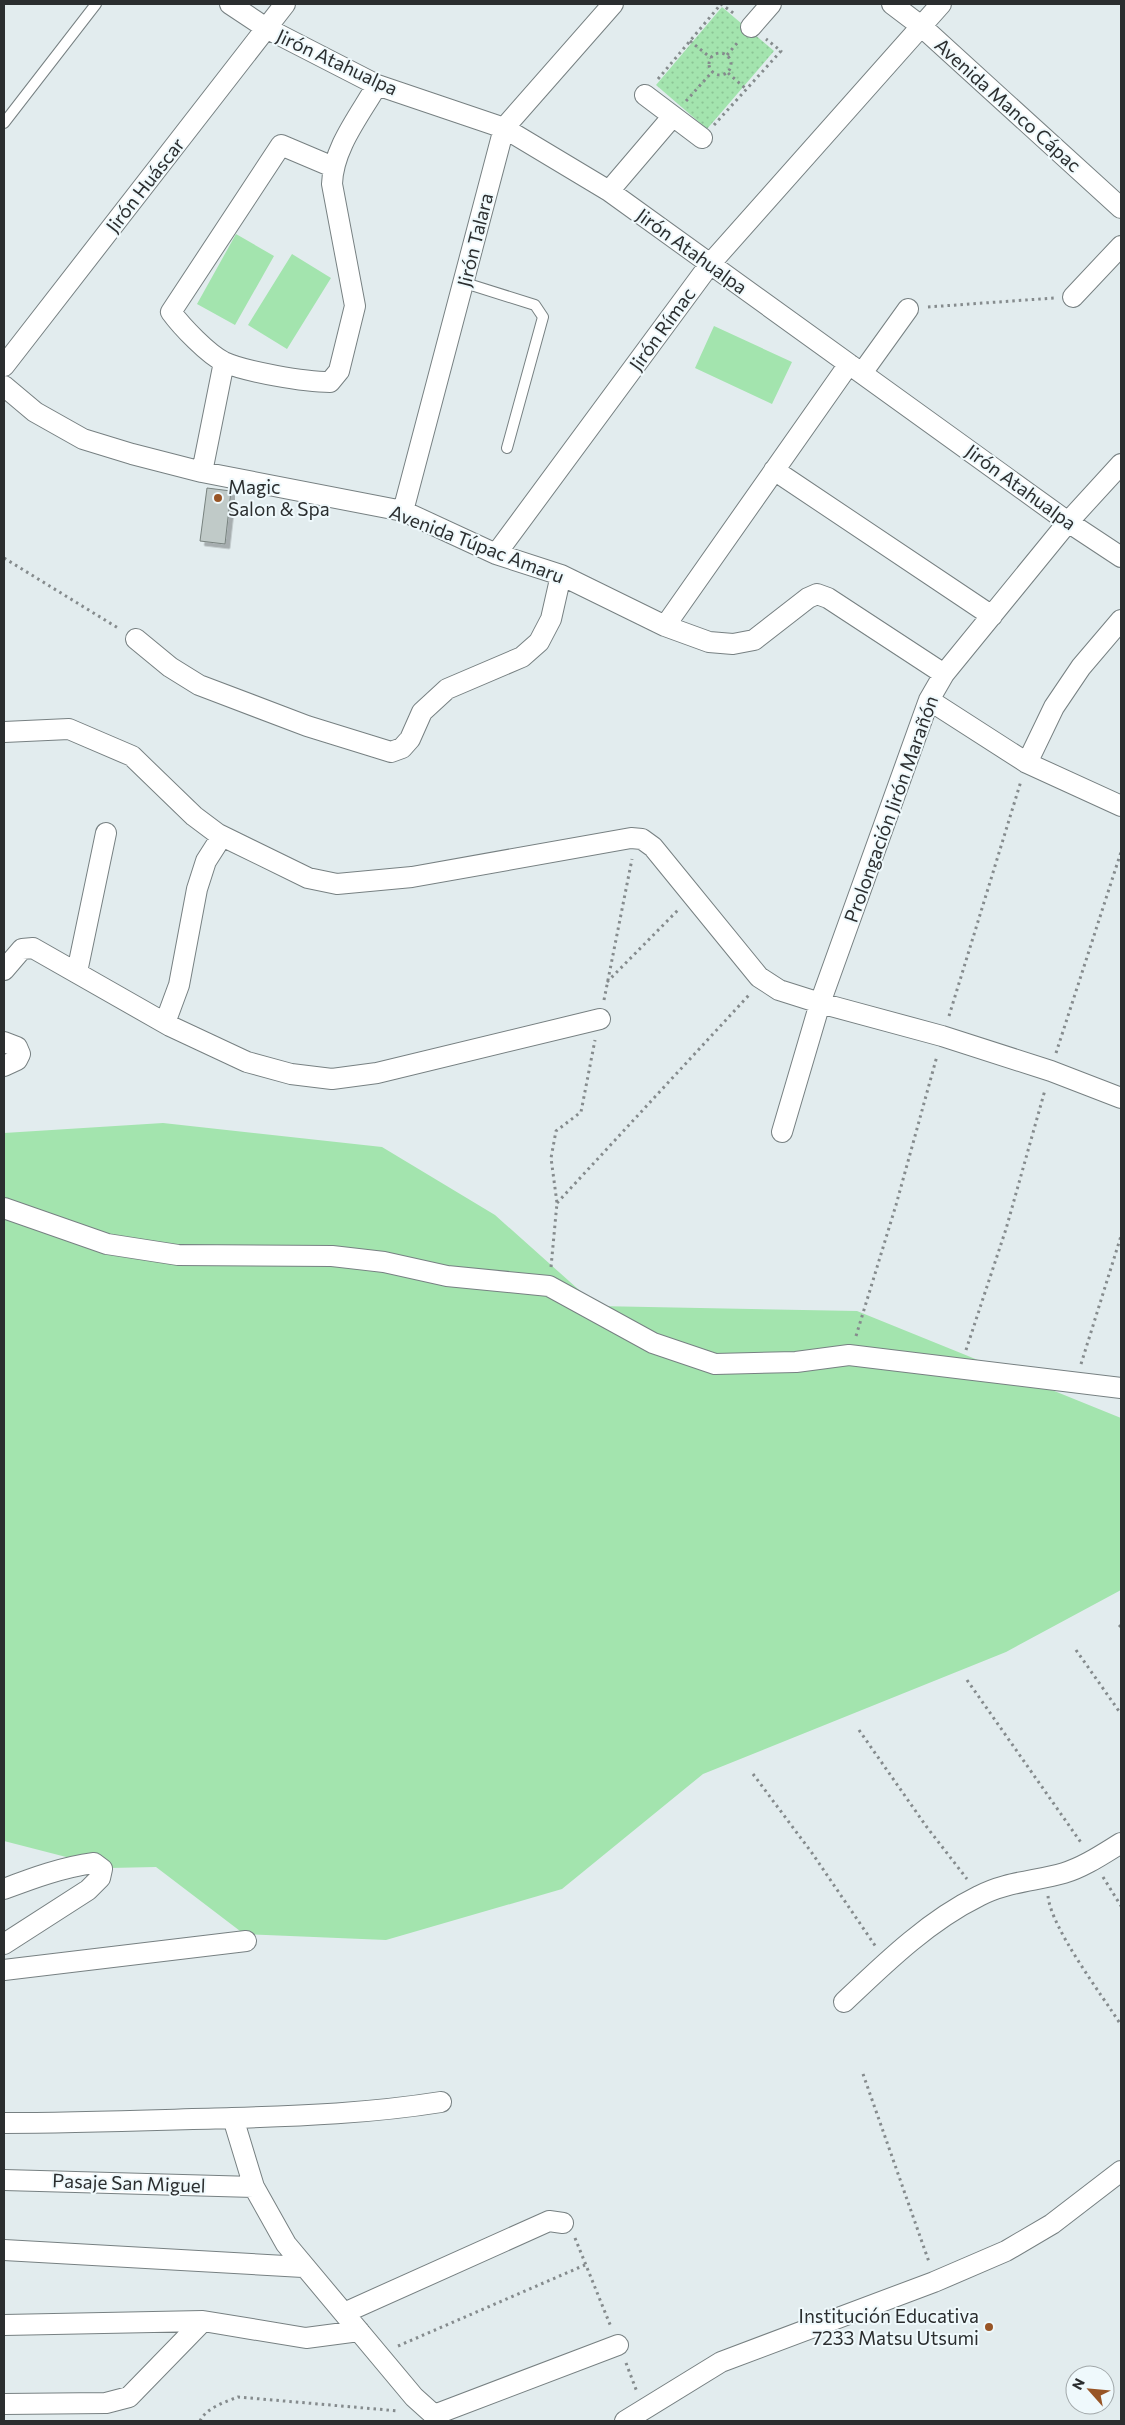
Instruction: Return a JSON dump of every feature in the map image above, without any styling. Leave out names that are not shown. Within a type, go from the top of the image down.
[{"type":"street","name":"Jirón Atahualpa","points":[[230,4],[266,28],[377,85],[504,128],[610,190],[1068,522],[1121,558]]},
{"type":"street","name":"Jirón Huáscar","points":[[4,366],[285,4]]},
{"type":"street","name":"Jirón Talara","points":[[403,511],[504,128],[613,4]]},
{"type":"street","points":[[751,27],[771,4]]},
{"type":"street","name":"Avenida Manco Cápac","points":[[892,4],[921,26],[1121,208]]},
{"type":"street","name":"Jirón Rímac","points":[[496,554],[710,264],[941,4]]},
{"type":"street","points":[[333,167],[281,145],[174,306],[171,312],[180,325],[224,362],[310,382],[330,382],[339,371],[355,306],[332,184],[333,167],[342,146],[377,85]]},
{"type":"street","points":[[645,95],[702,138]]},
{"type":"street","points":[[610,190],[673,116]]},
{"type":"street","points":[[1073,297],[1121,246]]},
{"type":"street","points":[[665,626],[774,470],[855,368],[908,309]]},
{"type":"street","points":[[202,472],[224,362]]},
{"type":"street","name":"Avenida Túpac Amaru","points":[[4,386],[35,412],[83,439],[202,472],[403,511],[496,554],[560,575],[665,626],[709,642],[733,644],[754,640],[808,598],[817,594],[828,598],[944,674]]},
{"type":"street","name":"Prolongación Jirón Marañón","points":[[782,1132],[820,1004],[929,700],[944,674],[1068,522],[1121,464]]},
{"type":"street","points":[[774,470],[992,616]]},
{"type":"street","points":[[136,639],[170,667],[199,685],[307,726],[391,752],[402,748],[410,739],[422,712],[446,689],[522,657],[539,642],[551,619],[560,575]]},
{"type":"street","points":[[1026,763],[1054,707],[1081,667],[1121,620]]},
{"type":"street","points":[[929,700],[1026,763],[1121,806]]},
{"type":"street","points":[[4,732],[69,730],[132,756],[194,816],[222,836],[308,878],[337,884],[412,877],[642,839],[653,847],[763,980],[779,990],[820,1004],[942,1036],[1051,1071],[1121,1098]]},
{"type":"street","points":[[77,972],[106,833]]},
{"type":"street","points":[[165,1023],[179,985],[197,889],[206,861],[222,836]]},
{"type":"street","points":[[4,970],[15,955],[27,947],[33,948],[165,1023],[248,1062],[291,1074],[332,1079],[377,1073],[600,1019]]},
{"type":"street","points":[[4,1042],[17,1047],[20,1054],[17,1060],[4,1066]]},
{"type":"street","points":[[4,1208],[107,1244],[178,1255],[332,1256],[384,1262],[447,1276],[549,1286],[653,1343],[716,1364],[796,1362],[849,1355],[1075,1384],[1121,1388]]},
{"type":"street","points":[[844,2002],[886,1962],[941,1919],[979,1895],[1002,1887],[1066,1872],[1093,1860],[1121,1843]]},
{"type":"street","points":[[4,1889],[35,1877],[80,1865],[94,1863],[102,1869],[100,1878],[88,1890],[4,1944]]},
{"type":"street","points":[[4,1970],[246,1941]]},
{"type":"street","points":[[4,2123],[102,2123],[289,2118],[397,2109],[441,2102]]},
{"type":"street","points":[[233,2118],[254,2187],[286,2244],[303,2267],[414,2397],[436,2418],[618,2345]]},
{"type":"street","points":[[625,2421],[721,2362],[934,2282],[1006,2251],[1052,2224],[1121,2171]]},
{"type":"street","name":"Pasaje San Miguel","points":[[4,2180],[254,2187]]},
{"type":"street","points":[[344,2313],[549,2221],[563,2223]]},
{"type":"street","points":[[4,2250],[303,2267]]},
{"type":"street","points":[[4,2325],[203,2321],[306,2338],[359,2332]]},
{"type":"street","points":[[4,2404],[106,2403],[129,2397],[203,2321]]},
{"type":"lane","points":[[4,123],[96,4]]},
{"type":"lane","points":[[464,283],[535,305],[543,317],[507,448]]},
{"type":"path","points":[[645,95],[722,4],[781,51],[702,138]]},
{"type":"path","points":[[690,41],[711,58]]},
{"type":"path","points":[[718,53],[728,56],[731,67],[728,73],[720,76],[712,72],[709,66],[711,58],[718,53]]},
{"type":"path","points":[[673,116],[712,72]]},
{"type":"path","points":[[728,73],[746,89]]},
{"type":"path","points":[[908,309],[1073,297]]},
{"type":"path","points":[[4,558],[136,639]]},
{"type":"path","points":[[849,1355],[896,1205],[942,1036],[1026,763]]},
{"type":"path","points":[[549,1286],[557,1203],[551,1158],[556,1131],[581,1112],[636,839]]},
{"type":"path","points":[[959,1369],[1006,1230],[1051,1071],[1121,852]]},
{"type":"path","points":[[607,982],[692,895]]},
{"type":"path","points":[[557,1203],[763,980]]},
{"type":"path","points":[[1075,1384],[1121,1236]]},
{"type":"path","points":[[1076,1650],[1121,1714]]},
{"type":"path","points":[[967,1680],[1012,1747],[1093,1860],[1121,1906]]},
{"type":"path","points":[[859,1730],[926,1826],[979,1895]]},
{"type":"path","points":[[753,1774],[812,1852],[886,1962]]},
{"type":"path","points":[[1048,1877],[1049,1904],[1070,1946],[1121,2025]]},
{"type":"path","points":[[863,2074],[932,2268],[934,2282]]},
{"type":"path","points":[[563,2223],[572,2230],[644,2409]]},
{"type":"path","points":[[378,2354],[586,2265]]},
{"type":"path","points":[[200,2421],[219,2404],[238,2397],[436,2418]]},
{"type":"green space","points":[[722,7],[774,51],[707,129],[656,85]]},
{"type":"green space","points":[[236,234],[274,256],[235,325],[197,304]]},
{"type":"green space","points":[[292,254],[331,278],[287,349],[248,325]]},
{"type":"green space","points":[[714,326],[792,362],[772,404],[695,368]]},
{"type":"green space","points":[[163,1123],[382,1147],[495,1215],[597,1306],[857,1311],[1121,1418],[1121,1590],[1006,1652],[703,1774],[562,1889],[386,1940],[244,1934],[156,1867],[109,1868],[4,1841],[4,1133]]},
{"type":"building","points":[[207,488],[231,491],[225,544],[200,541]]},
{"type":"place","name":"Magic Salon & Spa","points":[[218,498]]},
{"type":"place","name":"Institución Educativa 7233 Matsu Utsumi","points":[[989,2327]]}]
